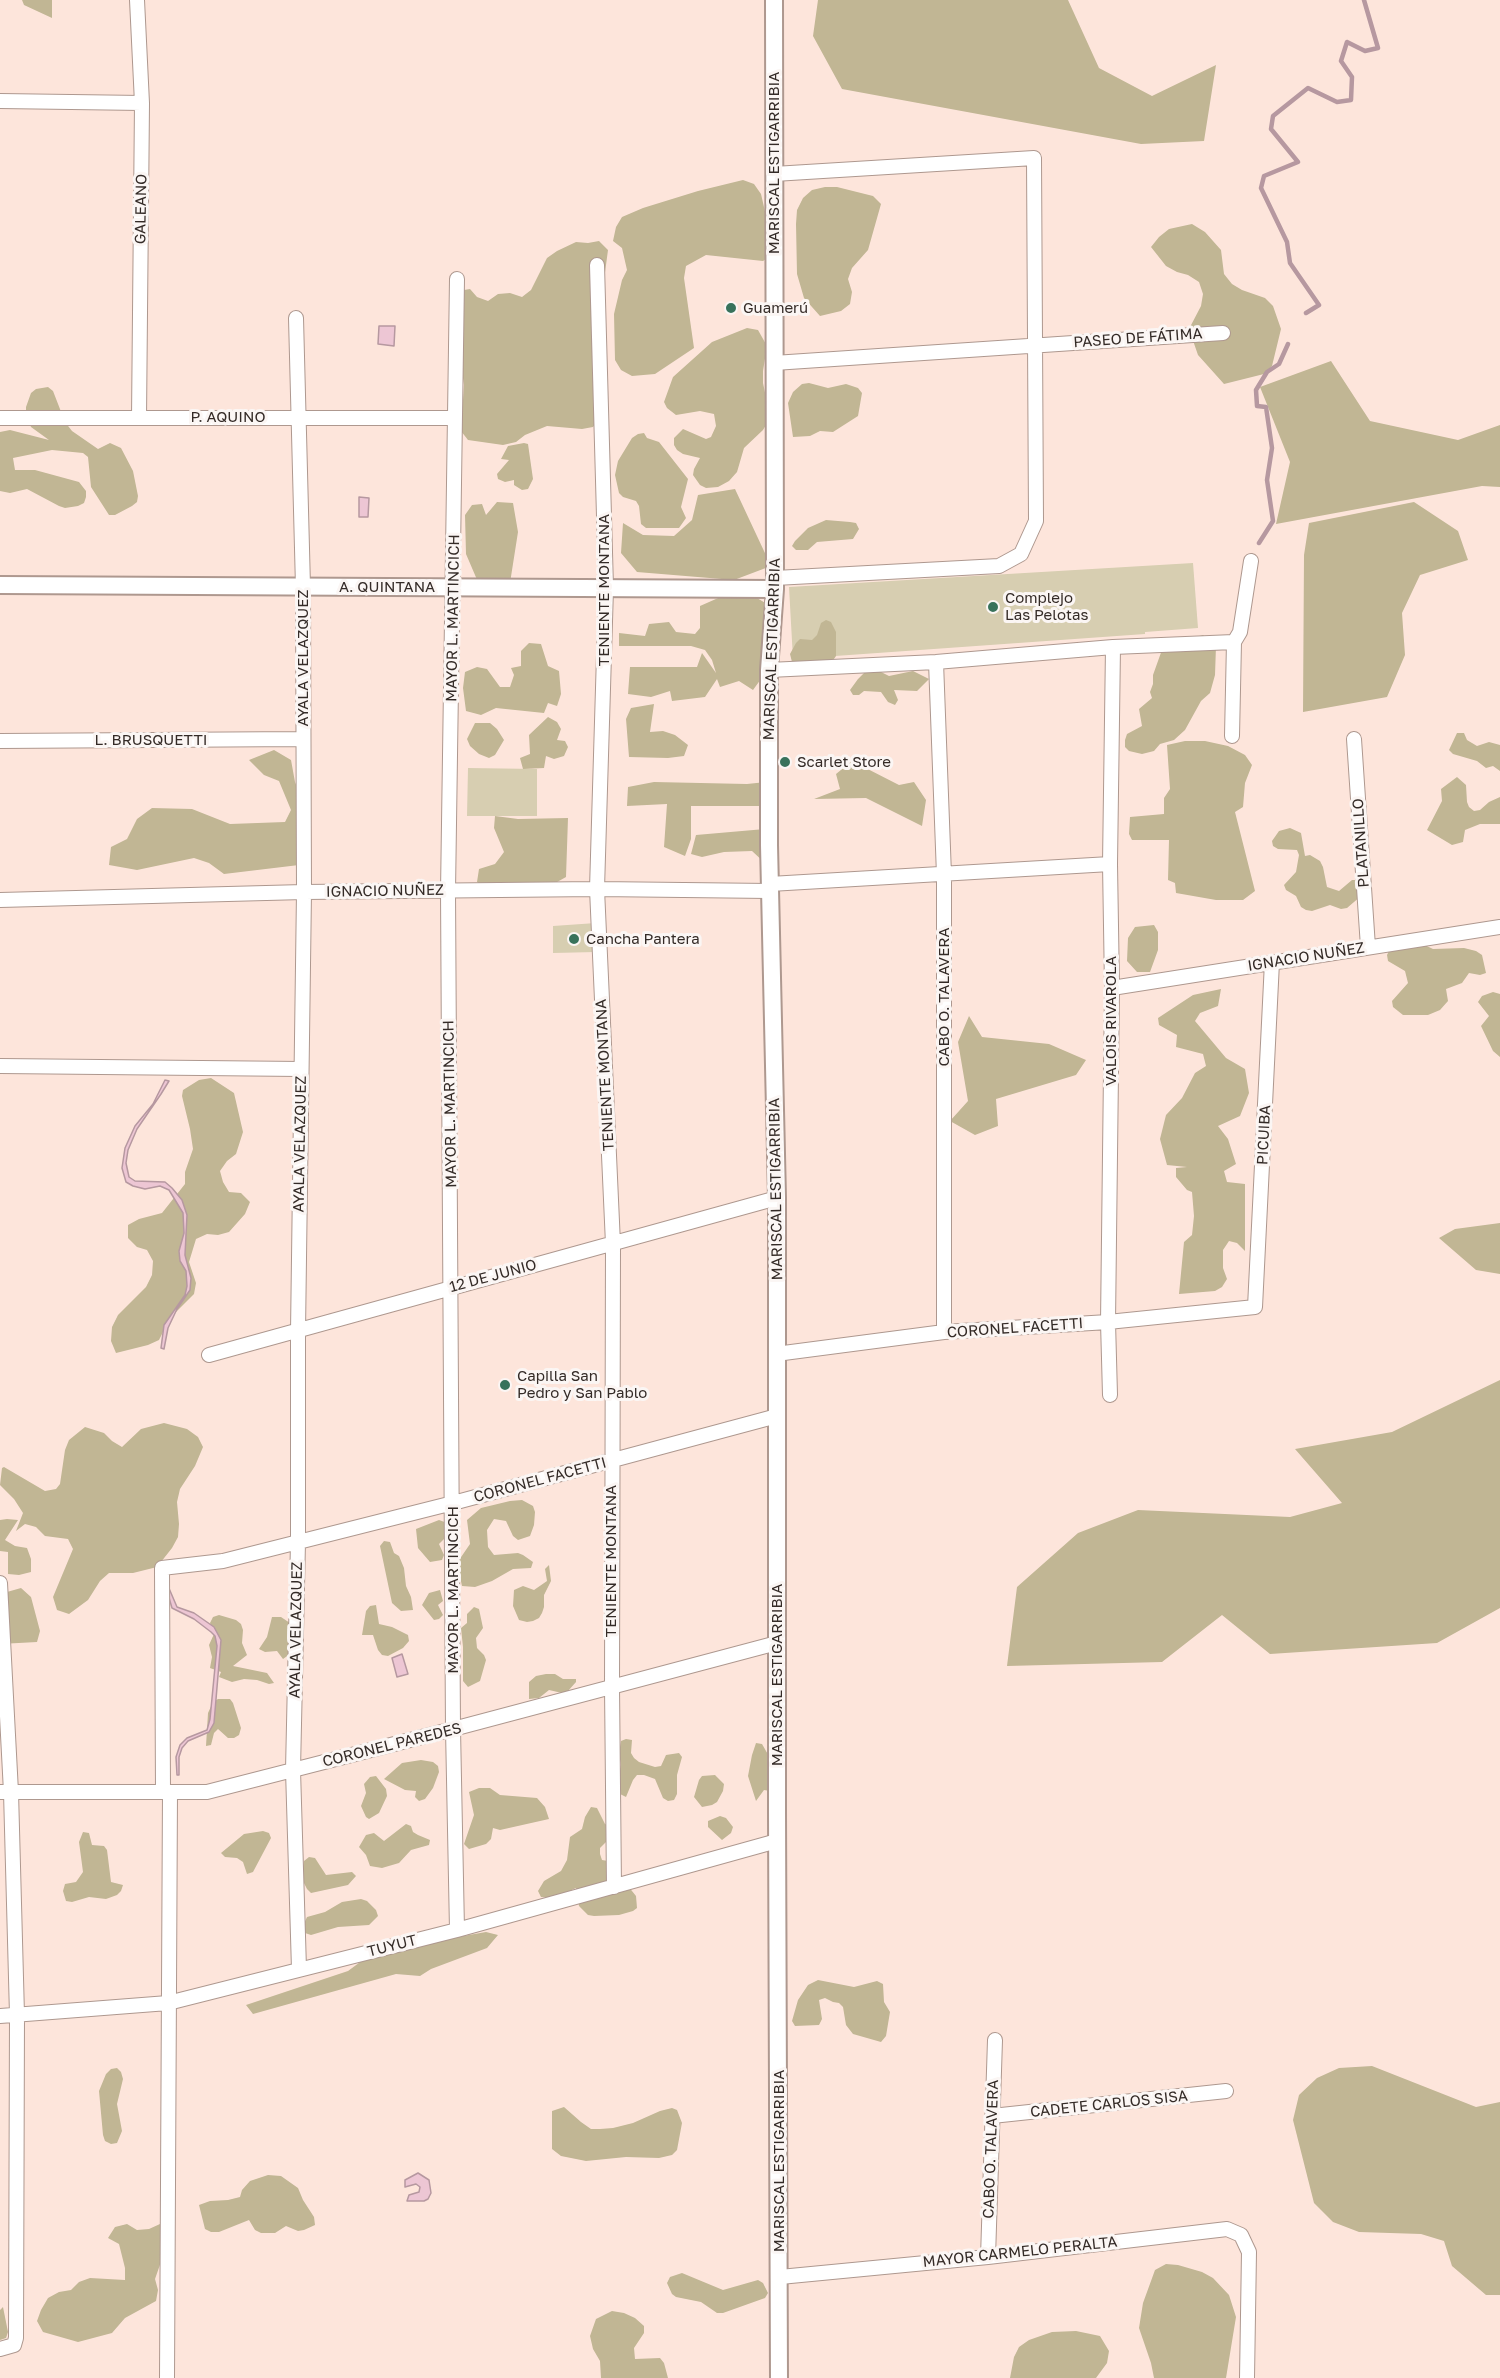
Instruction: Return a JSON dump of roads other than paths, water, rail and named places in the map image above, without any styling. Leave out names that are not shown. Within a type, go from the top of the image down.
[{"type":"street","name":"GALEANO","points":[[137,0],[142,103],[139,418]]},
{"type":"street","name":"MARISCAL ESTIGARRIBIA","points":[[774,0],[775,583],[769,670],[770,887],[777,1198],[779,2378]]},
{"type":"street","points":[[0,101],[142,103]]},
{"type":"street","points":[[774,174],[1034,158],[1036,521],[1021,554],[999,566],[775,583]]},
{"type":"street","name":"TENIENTE MONTANA","points":[[597,265],[606,588],[597,889],[613,1244],[611,1461],[614,1887]]},
{"type":"street","name":"MAYOR L. MARTINCICH","points":[[457,279],[448,891],[453,1729],[457,1930]]},
{"type":"street","name":"AYALA VELAZQUEZ","points":[[296,318],[303,586],[304,892],[298,1331],[298,1542],[293,1770],[299,1969]]},
{"type":"street","name":"PASEO DE FÁTIMA","points":[[774,363],[1223,333]]},
{"type":"street","name":"P. AQUINO","points":[[0,418],[455,418]]},
{"type":"street","points":[[1232,736],[1234,642],[1240,632],[1251,561]]},
{"type":"street","name":"A. QUINTANA","points":[[0,585],[606,588],[775,583]]},
{"type":"street","points":[[769,670],[936,662],[1113,647],[1234,642]]},
{"type":"street","name":"VALOIS RIVAROLA","points":[[1110,1395],[1108,1322],[1113,647]]},
{"type":"street","name":"CABO O. TALAVERA","points":[[936,662],[944,875],[944,1332]]},
{"type":"street","name":"L. BRUSQUETTI","points":[[0,741],[302,739]]},
{"type":"street","name":"PLATANILLO","points":[[1354,739],[1368,948]]},
{"type":"street","name":"IGNACIO NUÑEZ","points":[[0,900],[304,892],[770,887],[1110,864]]},
{"type":"street","name":"IGNACIO NUÑEZ","points":[[1112,988],[1500,927]]},
{"type":"street","name":"PICUIBA","points":[[1255,1307],[1272,962]]},
{"type":"street","points":[[0,1066],[301,1069]]},
{"type":"street","name":"12 DE JUNIO","points":[[209,1356],[777,1198]]},
{"type":"street","name":"CORONEL FACETTI","points":[[776,1354],[944,1332],[1108,1322],[1255,1307]]},
{"type":"street","name":"CORONEL FACETTI","points":[[167,1792],[162,1568],[223,1561],[453,1503],[777,1416]]},
{"type":"street","points":[[0,1583],[5,1792],[17,2015],[16,2338],[14,2345],[0,2349]]},
{"type":"street","name":"CORONEL PAREDES","points":[[5,1792],[207,1792],[777,1642]]},
{"type":"street","points":[[167,1792],[167,2378]]},
{"type":"street","name":"TUYUT","points":[[0,2016],[168,2003],[457,1930],[777,1841]]},
{"type":"street","name":"CABO O. TALAVERA","points":[[988,2257],[995,2040]]},
{"type":"street","name":"CADETE CARLOS SISA","points":[[992,2116],[1226,2091]]},
{"type":"street","name":"MAYOR CARMELO PERALTA","points":[[780,2277],[988,2257],[1227,2229],[1241,2235],[1249,2252],[1247,2378]]},
{"type":"waterway","points":[[1306,313],[1319,305],[1290,263],[1287,242],[1261,188],[1264,176],[1298,162],[1271,129],[1273,116],[1308,88],[1337,102],[1351,100],[1352,77],[1341,61],[1347,42],[1365,51],[1378,48],[1364,0]]},
{"type":"waterway","points":[[1259,543],[1273,521],[1267,480],[1272,448],[1266,407],[1257,406],[1256,390],[1267,372],[1279,364],[1288,344]]},
{"type":"place","name":"Guamerú","points":[[731,308]]},
{"type":"place","name":"Complejo Las Pelotas","points":[[993,607]]},
{"type":"place","name":"Scarlet Store","points":[[785,762]]},
{"type":"place","name":"Cancha Pantera","points":[[574,939]]},
{"type":"place","name":"Capilla San Pedro y San Pablo","points":[[505,1385]]}]
